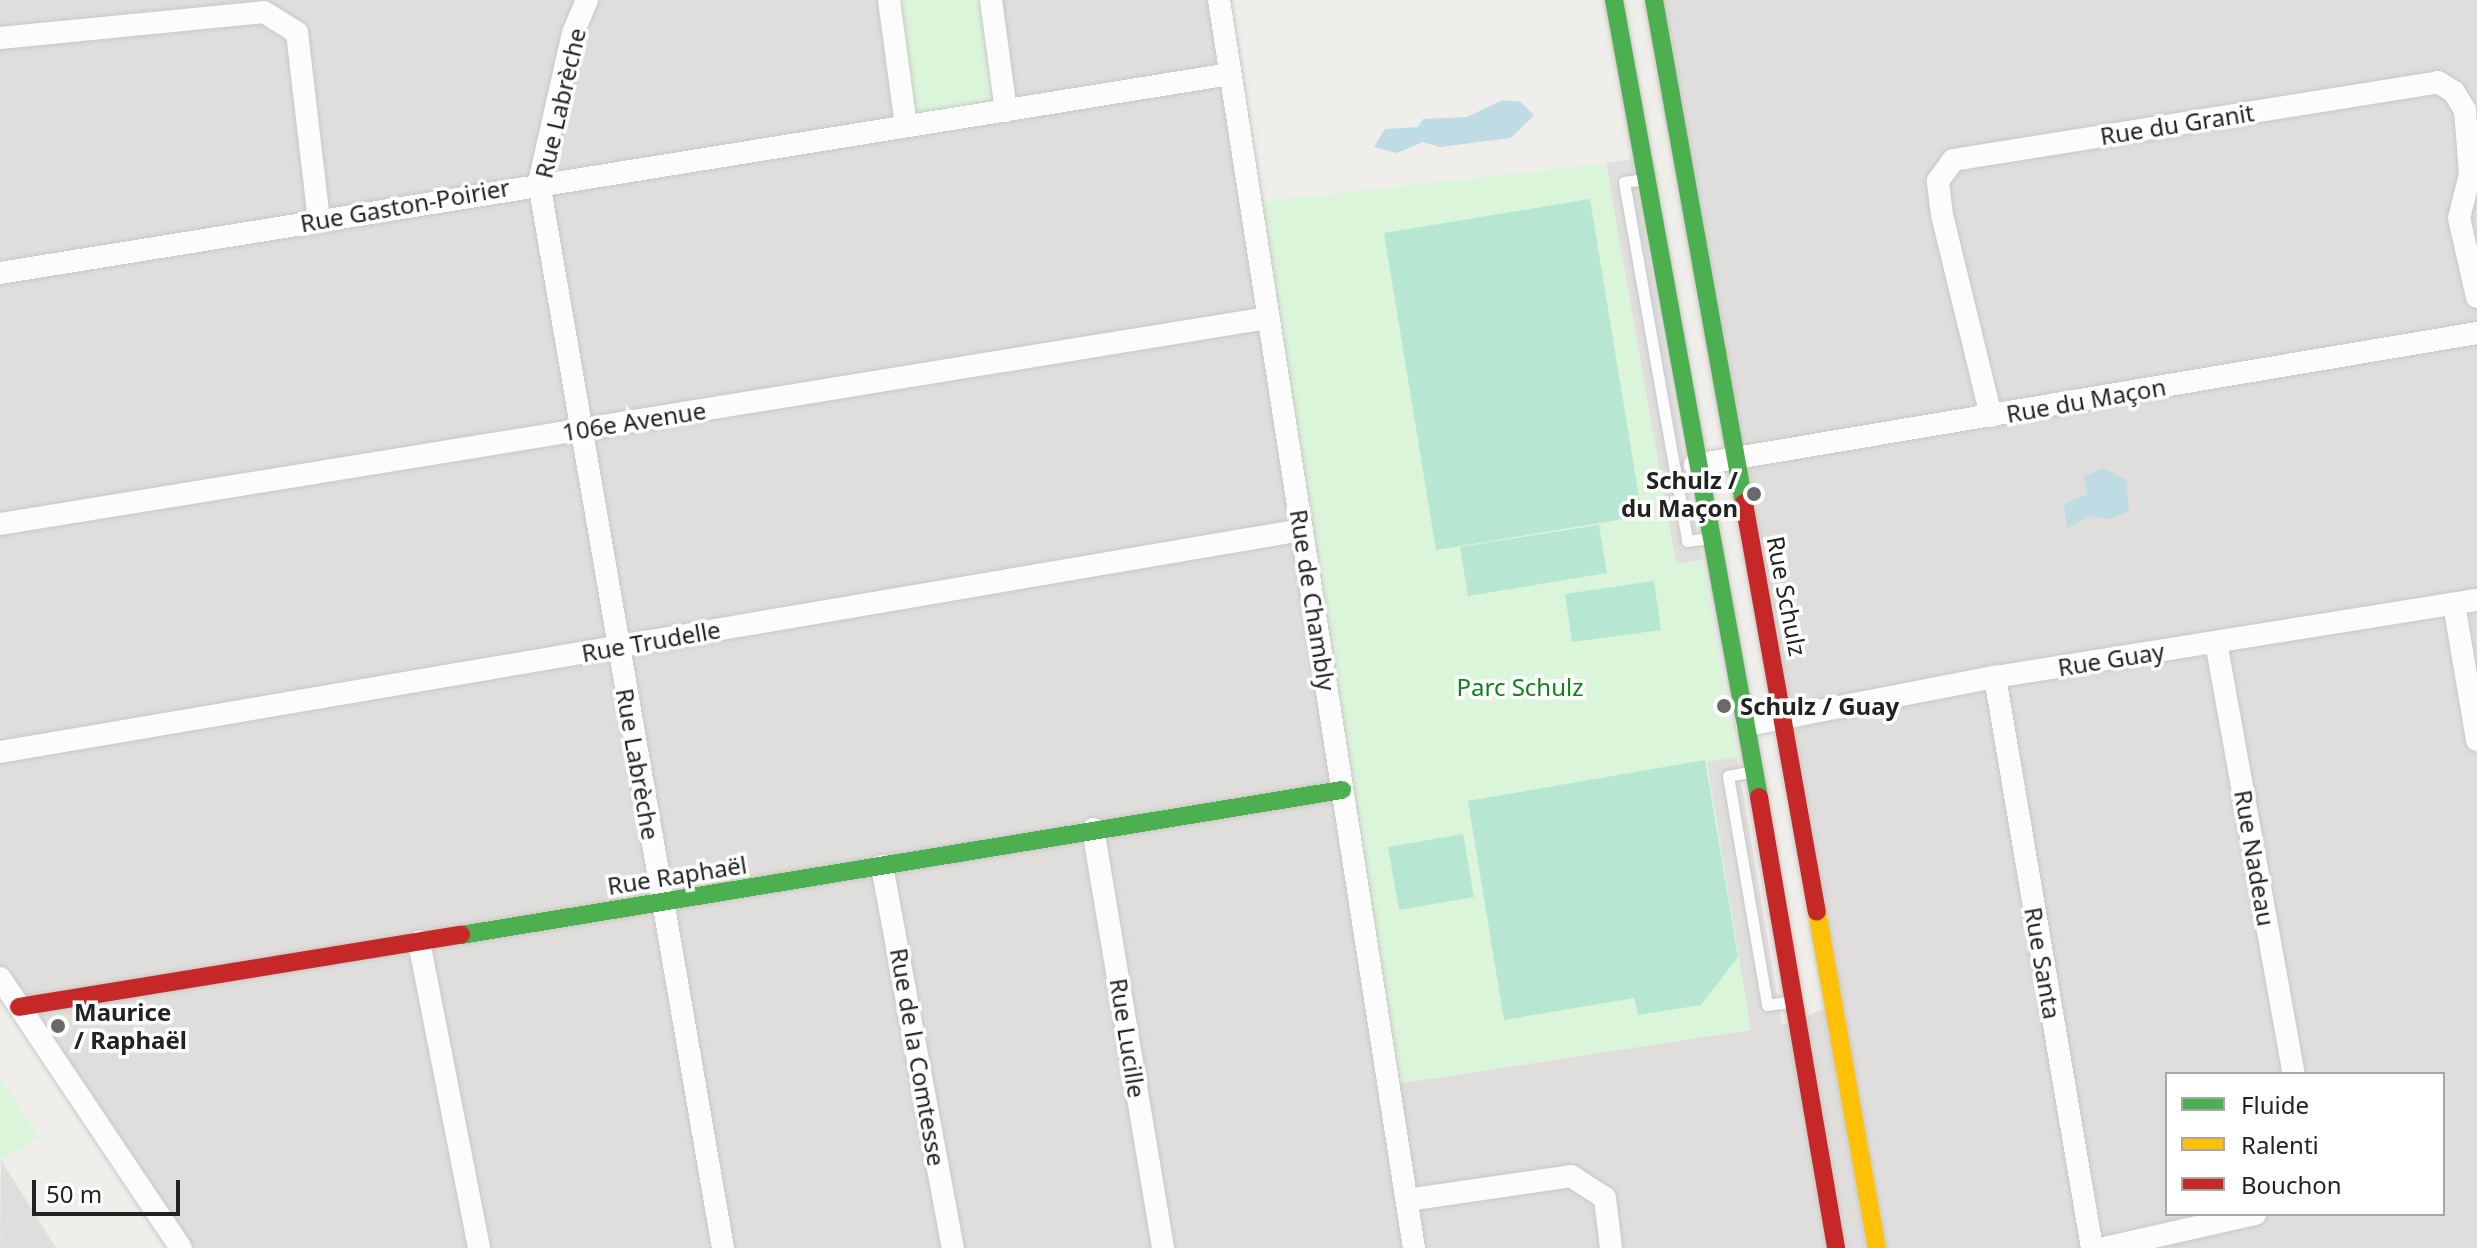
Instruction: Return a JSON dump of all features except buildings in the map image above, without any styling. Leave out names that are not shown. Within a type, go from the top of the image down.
[{"type":"street","name":"Rue Labrèche","points":[[587,0],[573,33],[539,183],[723,1248]]},
{"type":"street","points":[[889,0],[906,126]]},
{"type":"street","points":[[991,0],[1006,111]]},
{"type":"street","name":"Rue de Chambly","points":[[1219,0],[1414,1248]]},
{"type":"street","points":[[1614,0],[1695,465],[1747,725],[1836,1248]]},
{"type":"street","name":"Rue Schulz","points":[[1654,0],[1786,717],[1877,1248]]},
{"type":"street","points":[[0,38],[264,12],[297,33],[319,220]]},
{"type":"street","name":"Rue Gaston-Poirier","points":[[0,273],[539,183],[1230,74]]},
{"type":"street","name":"Rue du Granit","points":[[1991,416],[1942,215],[1938,181],[1953,160],[2438,82],[2454,92],[2465,110],[2470,174],[2459,218],[2477,297]]},
{"type":"street","points":[[1658,251],[1698,244]]},
{"type":"street","name":"106e Avenue","points":[[0,524],[1268,318]]},
{"type":"street","name":"Rue du Maçon","points":[[1695,465],[2477,333]]},
{"type":"street","name":"Rue Trudelle","points":[[0,752],[1302,530]]},
{"type":"street","name":"Rue Guay","points":[[1747,725],[1995,677],[2477,600]]},
{"type":"street","points":[[2454,604],[2477,740]]},
{"type":"street","name":"Rue Nadeau","points":[[2216,642],[2294,1072]]},
{"type":"street","name":"Rue Santa","points":[[1995,677],[2092,1248]]},
{"type":"street","name":"Rue Raphaël","points":[[19,1007],[1342,790]]},
{"type":"street","name":"Rue Lucille","points":[[1093,829],[1163,1248]]},
{"type":"street","name":"Rue de la Comtesse","points":[[882,866],[953,1248]]},
{"type":"street","points":[[419,942],[479,1248]]},
{"type":"street","points":[[0,978],[181,1248]]},
{"type":"street","points":[[1799,1030],[1838,1022]]},
{"type":"street","points":[[1407,1200],[1571,1176],[1605,1198],[1611,1248]]},
{"type":"street","points":[[2104,1248],[2246,1216]]},
{"type":"lane","points":[[1645,178],[1624,182],[1687,541],[1710,537]]},
{"type":"lane","points":[[1755,771],[1728,776],[1767,1005],[1794,1001]]},
{"type":"shaded area","points":[[0,0],[1216,0],[1383,1086],[1782,1025],[1833,1006],[1663,0],[2477,0],[2477,1248],[179,1248],[0,978]]},
{"type":"shaded area","points":[[1632,159],[1702,560],[1676,564],[1606,163]]},
{"type":"shaded area","points":[[1737,757],[1782,1025],[1751,1030],[1707,762]]},
{"type":"shaded area","points":[[1,1160],[56,1248],[0,1248]]},
{"type":"green space","points":[[889,0],[991,0],[1006,111],[906,126]]},
{"type":"green space","name":"Parc Schulz","points":[[1606,163],[1676,564],[1702,560],[1737,757],[1707,762],[1751,1030],[1381,1086],[1244,204]]},
{"type":"green space","points":[[1590,199],[1642,516],[1436,550],[1384,233]]},
{"type":"green space","points":[[1599,525],[1607,573],[1468,596],[1460,547]]},
{"type":"green space","points":[[1654,581],[1661,630],[1572,642],[1565,594]]},
{"type":"green space","points":[[1705,760],[1738,957],[1701,1005],[1638,1015],[1634,998],[1504,1020],[1468,801]]},
{"type":"green space","points":[[1463,834],[1474,897],[1399,910],[1388,847]]},
{"type":"green space","points":[[0,1076],[38,1137],[0,1161]]},
{"type":"water","points":[[1503,100],[1521,102],[1534,115],[1511,138],[1440,147],[1423,142],[1397,153],[1374,147],[1385,129],[1418,127],[1423,119],[1467,117]]},
{"type":"water","points":[[2103,468],[2126,480],[2129,511],[2110,519],[2091,516],[2067,528],[2064,504],[2088,494],[2083,477]]},
{"type":"traffic: fast","points":[[1614,0],[1759,797]]},
{"type":"traffic: fast","points":[[1654,0],[1744,503]]},
{"type":"traffic: fast","points":[[461,935],[1342,790]]},
{"type":"traffic: slow","points":[[1817,912],[1877,1248]]},
{"type":"traffic: jam","points":[[1744,503],[1817,912]]},
{"type":"traffic: jam","points":[[1759,797],[1836,1248]]},
{"type":"traffic: jam","points":[[19,1007],[461,935]]},
{"type":"place","name":"Schulz / du Maçon","points":[[1754,494]]},
{"type":"place","name":"Schulz / Guay","points":[[1724,706]]},
{"type":"place","name":"Maurice / Raphaël","points":[[58,1026]]}]
